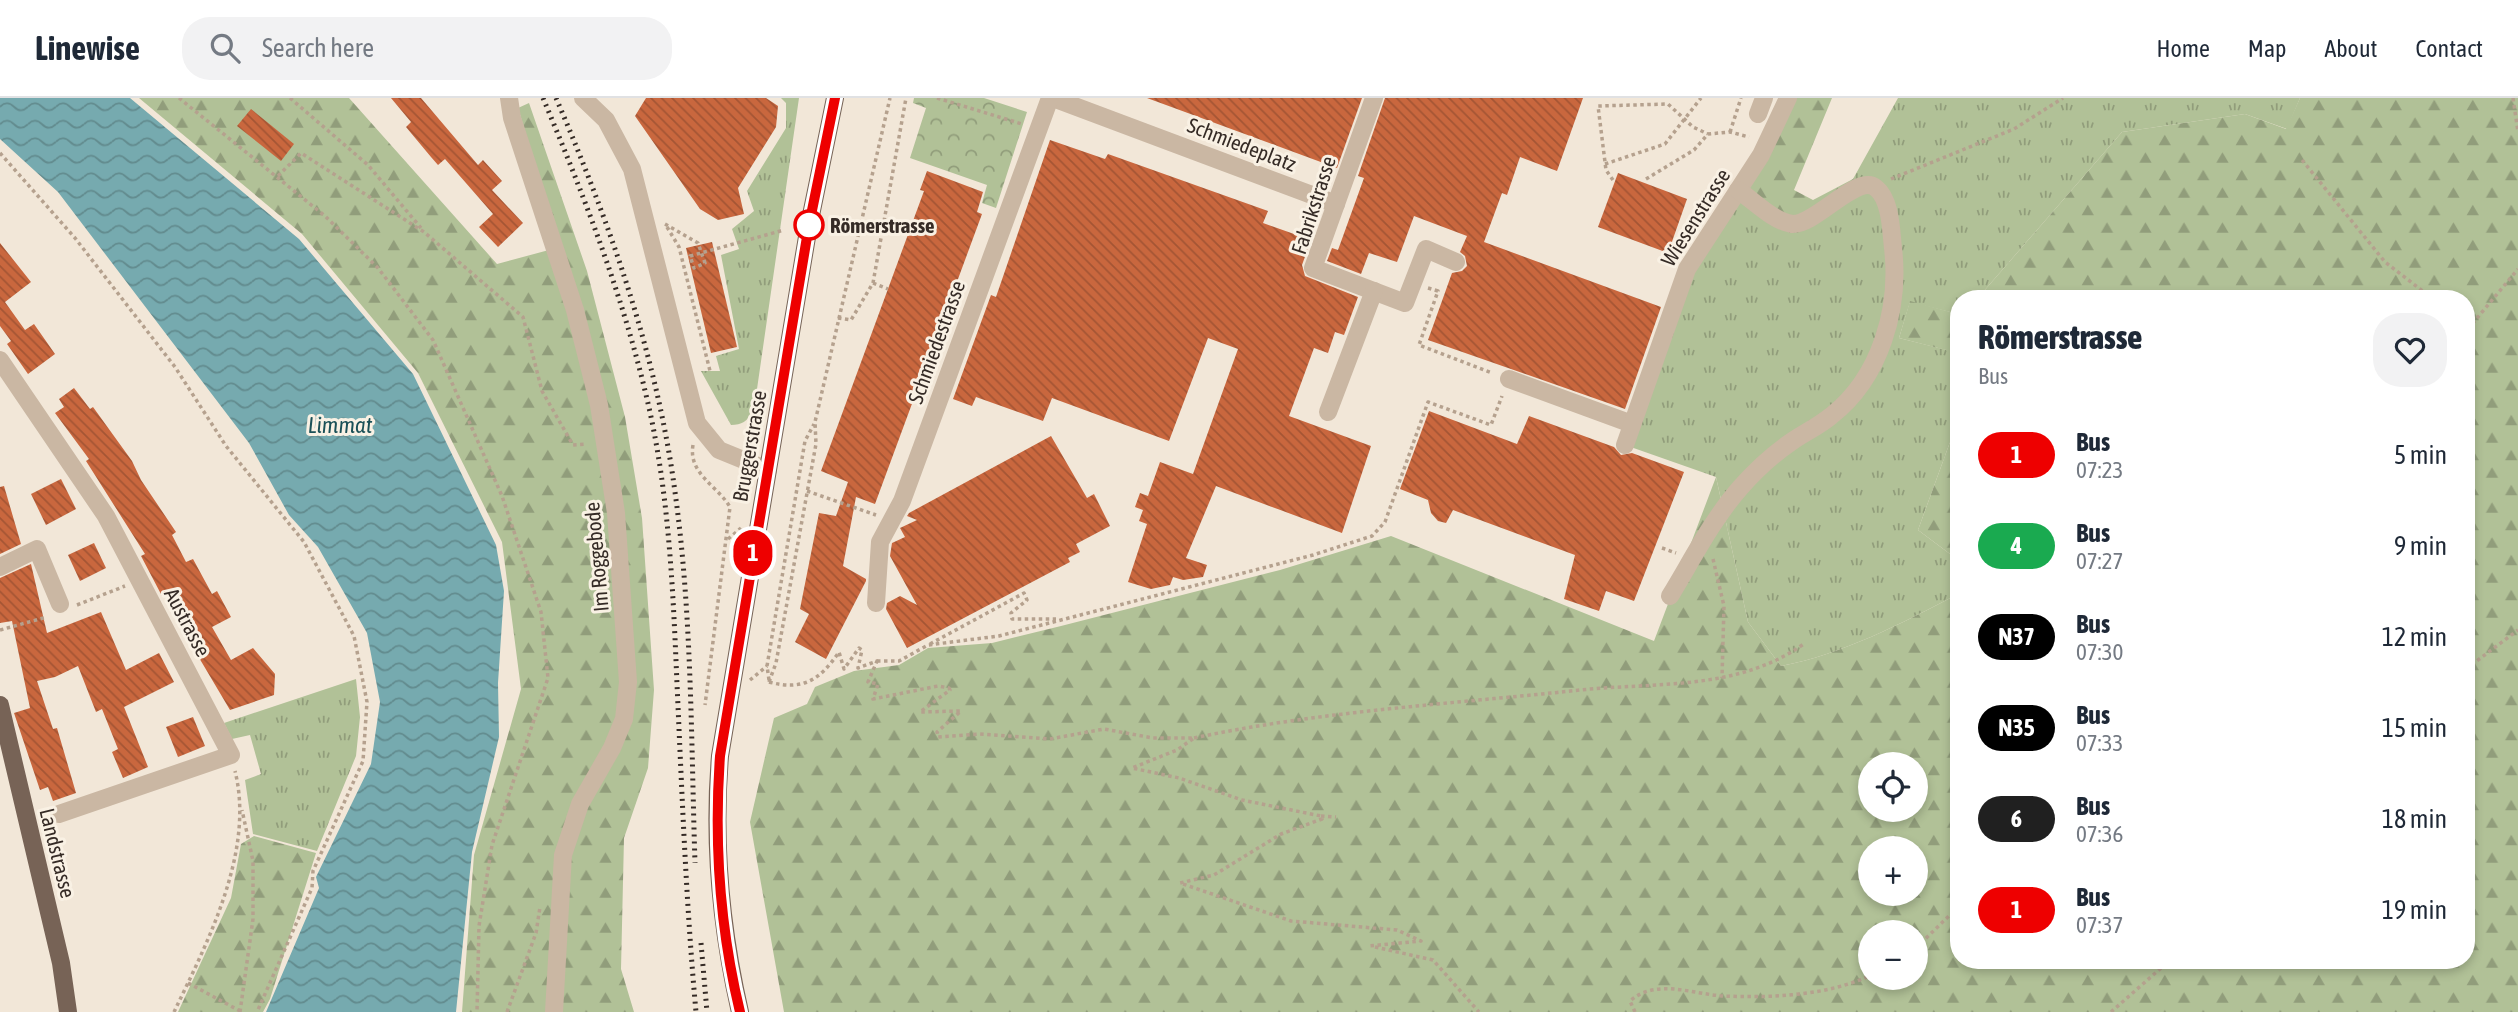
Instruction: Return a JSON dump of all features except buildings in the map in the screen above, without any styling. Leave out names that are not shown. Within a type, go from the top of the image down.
[{"type":"main road","name":"Bruggerstrasse","points":[[740,1012],[725,929],[717,793],[728,700],[809,225],[835,98]]},
{"type":"main road","name":"Landstrasse","points":[[0,705],[61,962],[68,1012]]},
{"type":"street","name":"Im Roggebode","points":[[509,98],[512,118],[575,310],[599,405],[616,513],[628,682],[624,719],[612,748],[580,804],[563,855],[554,1012]]},
{"type":"street","points":[[583,98],[611,127],[632,169],[697,422],[719,450],[768,470]]},
{"type":"street","name":"Schmiedestrasse","points":[[876,603],[880,542],[902,501],[1038,129],[1052,98]]},
{"type":"street","name":"Schmiedeplatz","points":[[1052,98],[1336,204]]},
{"type":"street","name":"Fabrikstrasse","points":[[1374,98],[1313,268],[1405,303],[1426,249],[1456,262]]},
{"type":"street","name":"Wiesenstrasse","points":[[1625,445],[1687,270],[1768,143],[1788,98]]},
{"type":"street","points":[[1670,596],[1728,503],[1782,448],[1838,410],[1864,376],[1879,350],[1892,313],[1895,272],[1888,213],[1881,195],[1872,185],[1853,191],[1812,219],[1797,224],[1781,220],[1738,190]]},
{"type":"street","points":[[1328,412],[1374,291]]},
{"type":"street","name":"Austrasse","points":[[0,360],[106,516],[232,755]]},
{"type":"street","points":[[1509,379],[1632,424]]},
{"type":"street","points":[[0,567],[37,550],[60,604]]},
{"type":"street","points":[[59,814],[232,755]]},
{"type":"path","points":[[179,98],[208,124],[278,176],[378,268],[433,340],[502,496],[541,612],[548,678],[492,845],[479,926],[477,1012]]},
{"type":"path","points":[[290,98],[368,165],[424,232]]},
{"type":"path","points":[[769,682],[776,663],[816,444],[815,422],[890,98]]},
{"type":"path","points":[[838,318],[850,320],[873,283],[906,98]]},
{"type":"path","points":[[937,98],[1038,129]]},
{"type":"path","points":[[1605,164],[1665,144],[1701,98]]},
{"type":"path","points":[[1730,132],[1741,98]]},
{"type":"path","points":[[1872,185],[2014,129],[2063,98]]},
{"type":"path","points":[[2513,98],[2518,132]]},
{"type":"path","points":[[1612,180],[1605,164],[1598,106],[1668,104],[1685,120],[1708,134],[1730,132],[1768,143]]},
{"type":"path","points":[[1646,179],[1694,150],[1708,134]]},
{"type":"path","points":[[0,153],[75,238],[175,367],[226,446],[304,542],[354,636],[367,702],[363,761],[313,872],[312,888],[257,1012]]},
{"type":"path","points":[[278,176],[301,153],[424,232],[523,317],[542,391],[573,445]]},
{"type":"path","points":[[2302,160],[2385,262],[2421,290]]},
{"type":"path","points":[[710,371],[680,247],[663,223],[698,243],[701,253],[705,263],[694,268],[690,256],[702,253],[713,249],[784,230]]},
{"type":"path","points":[[2475,318],[2518,269]]},
{"type":"path","points":[[873,283],[888,289]]},
{"type":"path","points":[[928,645],[999,636],[1300,559],[1372,536],[1385,522],[1428,402],[1491,425],[1509,379],[1419,345],[1434,302]]},
{"type":"path","points":[[697,422],[691,456],[695,468],[723,495],[730,507],[705,705]]},
{"type":"path","points":[[769,682],[767,666],[799,473],[805,441],[815,422]]},
{"type":"path","points":[[807,491],[891,520]]},
{"type":"path","points":[[1707,537],[1723,599],[1722,678]]},
{"type":"path","points":[[769,682],[790,688],[808,681],[824,673],[839,652],[844,669],[859,648],[862,650],[858,668],[877,661],[899,661],[1024,593],[1027,600],[1011,613],[1012,620],[1043,617],[1058,620]]},
{"type":"path","points":[[2475,662],[2518,630]]},
{"type":"path","points":[[877,661],[868,682],[878,684],[873,699],[930,687],[949,688],[950,690],[920,712],[961,711],[937,732],[938,737],[979,734],[1040,739],[1104,729],[1153,737],[1194,738],[1319,716],[1722,678],[1772,664],[1805,643]]},
{"type":"path","points":[[1194,738],[1177,750],[1132,768],[1179,778],[1242,800],[1336,817]]},
{"type":"path","points":[[188,983],[240,1012],[253,919],[253,861],[232,755]]},
{"type":"path","points":[[174,1012],[205,947],[229,879],[241,807]]},
{"type":"path","points":[[1321,816],[1322,820],[1281,834],[1214,875],[1180,883],[1292,921],[1375,927],[1418,937],[1421,941],[1369,946],[1433,960],[1479,1012]]},
{"type":"path","points":[[507,1012],[536,933],[540,906]]},
{"type":"path","points":[[1928,936],[1950,914]]},
{"type":"path","points":[[2111,1012],[2160,969]]},
{"type":"path","points":[[1635,1012],[1630,1001],[1640,992],[1668,988],[1721,996],[1778,995],[1825,989],[1858,979]]},
{"type":"green space","points":[[139,98],[349,98],[497,264],[560,247],[518,108],[529,103],[587,271],[625,417],[642,518],[654,690],[648,768],[624,838],[621,969],[634,1012],[462,1012],[474,855],[521,689],[502,542],[418,373],[302,234]]},
{"type":"green space","points":[[781,98],[799,98],[757,389],[751,414],[744,422],[731,425],[701,371],[720,371],[716,356],[739,349],[721,255],[739,249],[732,229],[754,211],[747,191],[786,128],[786,103]]},
{"type":"green space","points":[[914,98],[984,98],[1027,112],[996,208],[982,203],[987,185],[910,158],[926,108],[913,103]]},
{"type":"green space","points":[[1788,98],[1832,98],[1794,190],[1813,200],[1853,179],[1859,188],[1804,223],[1738,190]]},
{"type":"green space","points":[[1898,98],[2300,98],[2287,129],[2245,114],[2122,132],[1985,290],[1950,290],[1950,312],[1910,302],[1899,338],[1947,350],[1950,355],[1950,442],[1918,530],[1950,554],[1950,598],[1850,646],[1781,666],[1748,622],[1716,477],[1625,445],[1676,296],[1738,190],[1771,214],[1859,188],[1853,179]]},
{"type":"green space","points":[[2300,98],[2518,98],[2518,1012],[784,1012],[750,822],[774,718],[807,704],[815,687],[854,671],[899,665],[928,648],[992,643],[1280,570],[1391,536],[1654,641],[1716,477],[1748,622],[1781,666],[1850,646],[1950,598],[1950,969],[2475,969],[2475,290],[1985,290],[2122,132],[2245,114],[2286,129]]},
{"type":"green space","points":[[1910,301],[1950,312],[1950,356],[1946,350],[1899,338]]},
{"type":"green space","points":[[1950,442],[1950,554],[1918,530]]},
{"type":"green space","points":[[356,679],[360,717],[356,756],[317,851],[253,834],[245,780],[261,774],[250,735],[232,739],[224,723]]},
{"type":"green space","points":[[254,836],[316,853],[270,999],[263,1012],[178,1012],[231,898],[241,844]]},
{"type":"water","name":"Limmat","points":[[0,98],[130,98],[299,239],[413,374],[496,545],[504,591],[498,683],[499,737],[472,852],[456,1012],[266,1012],[319,888],[316,877],[371,764],[380,702],[367,633],[318,547],[289,515],[249,443],[58,192],[0,139]]},
{"type":"railway","points":[[543,98],[588,209],[626,322],[647,399],[660,469],[672,577],[687,889],[696,1012]]},
{"type":"railway","points":[[556,98],[595,194],[629,291],[644,341],[667,441],[685,584],[695,863]]},
{"type":"railway","points":[[701,943],[707,1012]]},
{"type":"bus line","name":"1","points":[[740,1012],[725,929],[720,869],[717,793],[720,756],[794,308],[835,98]]},
{"type":"place","name":"Römerstrasse","points":[[809,225]]}]
